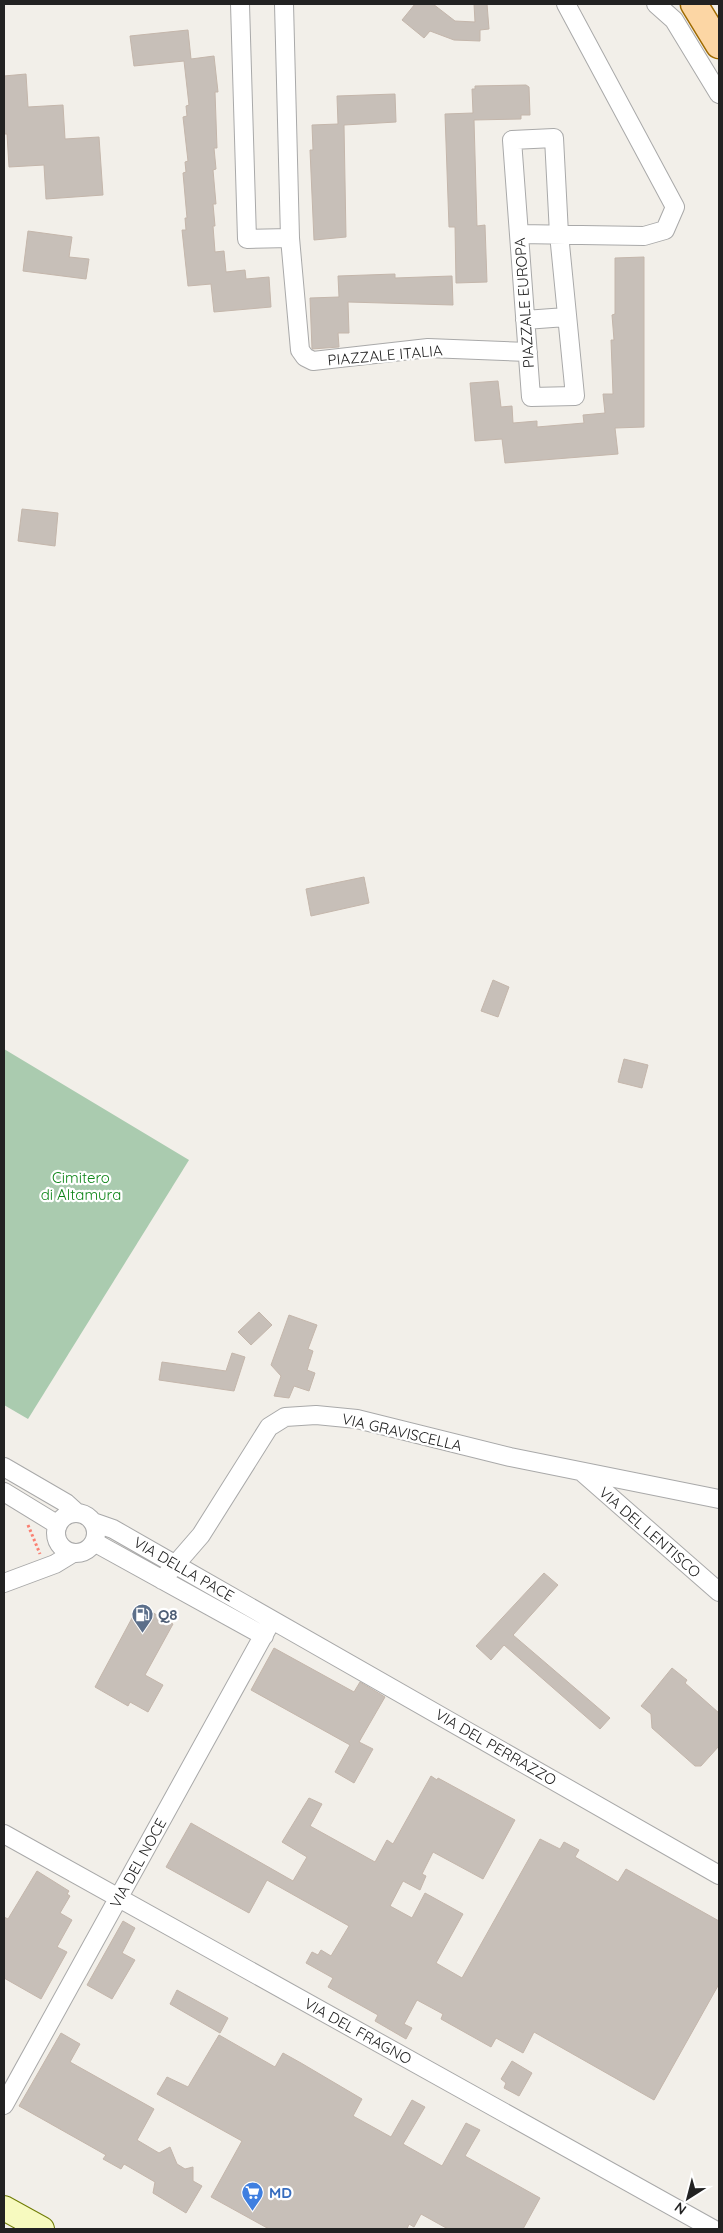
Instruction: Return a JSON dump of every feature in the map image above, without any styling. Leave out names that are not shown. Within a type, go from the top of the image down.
[{"type":"main road","points":[[694,4],[719,44]]},
{"type":"main road","points":[[4,2208],[42,2229]]},
{"type":"street","points":[[240,4],[247,239],[290,238]]},
{"type":"street","name":"PIAZZALE ITALIA","points":[[284,4],[290,238],[300,350],[305,357],[313,361],[428,348],[528,352]]},
{"type":"street","points":[[519,234],[644,236],[665,230],[676,207],[566,4]]},
{"type":"street","points":[[655,4],[674,20],[719,94]]},
{"type":"street","name":"PIAZZALE EUROPA","points":[[554,138],[558,234],[575,396],[531,397],[512,140],[554,138]]},
{"type":"street","points":[[525,320],[566,317]]},
{"type":"street","name":"VIA GRAVISCELLA","points":[[162,1580],[201,1535],[269,1427],[285,1418],[316,1415],[357,1419],[510,1457],[719,1499]]},
{"type":"street","points":[[4,1467],[66,1503],[77,1513]]},
{"type":"street","name":"VIA DEL LENTISCO","points":[[581,1472],[719,1592]]},
{"type":"street","points":[[4,1492],[58,1525]]},
{"type":"street","points":[[4,1583],[50,1566],[67,1550],[86,1551],[94,1542],[96,1535],[93,1522],[83,1514],[77,1513],[64,1517],[58,1525],[56,1534],[67,1550]]},
{"type":"street","name":"VIA DELLA PACE","points":[[93,1522],[113,1529],[272,1620]]},
{"type":"street","name":"VIA DELLA PACE","points":[[94,1542],[264,1636]]},
{"type":"street","name":"VIA DEL NOCE","points":[[4,2105],[272,1620]]},
{"type":"street","name":"VIA DEL PERRAZZO","points":[[272,1620],[719,1874]]},
{"type":"street","name":"VIA DEL FRAGNO","points":[[4,1834],[713,2229]]},
{"type":"path","points":[[27,1522],[50,1566]]},
{"type":"green space","name":"Cimitero di Altamura","points":[[4,1049],[189,1160],[28,1419],[4,1405]]},
{"type":"building","points":[[415,4],[433,4],[455,21],[475,22],[474,4],[487,4],[489,29],[480,30],[480,41],[454,40],[430,31],[424,38],[402,20]]},
{"type":"building","points":[[188,30],[191,59],[214,56],[218,92],[215,92],[217,148],[214,148],[216,169],[213,170],[216,204],[213,204],[215,252],[224,251],[226,272],[245,270],[246,279],[269,277],[271,307],[214,312],[211,284],[188,286],[182,230],[186,230],[185,218],[187,218],[183,173],[186,172],[185,162],[188,161],[183,117],[187,116],[186,106],[189,105],[184,61],[134,66],[130,36]]},
{"type":"building","points":[[26,74],[28,107],[63,105],[65,139],[99,137],[103,195],[46,199],[44,165],[9,167],[7,134],[4,134],[4,76]]},
{"type":"building","points":[[526,85],[529,87],[530,115],[521,115],[521,119],[474,120],[477,226],[485,225],[487,282],[456,283],[455,227],[449,227],[445,114],[473,113],[472,89],[475,89],[475,86]]},
{"type":"building","points":[[395,94],[396,122],[344,125],[346,237],[314,240],[310,150],[313,150],[312,125],[338,124],[337,96]]},
{"type":"building","points":[[28,231],[72,237],[69,257],[89,259],[86,279],[23,271]]},
{"type":"building","points":[[644,257],[644,427],[615,428],[618,454],[505,463],[502,439],[475,441],[470,383],[498,381],[501,407],[512,406],[513,423],[537,421],[537,427],[584,423],[583,415],[605,413],[603,394],[613,394],[611,340],[614,340],[612,315],[615,314],[615,258]]},
{"type":"building","points":[[395,274],[395,278],[452,276],[453,305],[348,302],[349,333],[338,333],[339,347],[312,349],[310,298],[339,297],[338,276]]},
{"type":"building","points":[[22,509],[58,513],[55,546],[18,541]]},
{"type":"building","points":[[364,877],[369,903],[311,916],[306,889]]},
{"type":"building","points":[[493,980],[509,987],[498,1017],[481,1011]]},
{"type":"building","points":[[624,1059],[648,1065],[642,1088],[618,1082]]},
{"type":"building","points":[[259,1312],[272,1325],[251,1345],[238,1332]]},
{"type":"building","points":[[289,1315],[317,1325],[308,1349],[313,1351],[307,1370],[315,1373],[309,1391],[294,1386],[289,1398],[274,1396],[281,1376],[271,1365]]},
{"type":"building","points":[[232,1353],[245,1357],[234,1391],[159,1380],[162,1362],[226,1371]]},
{"type":"building","points":[[544,1573],[558,1585],[513,1635],[610,1718],[600,1729],[504,1645],[491,1660],[476,1646]]},
{"type":"building","points":[[139,1605],[173,1624],[145,1675],[163,1685],[148,1712],[130,1702],[128,1706],[95,1687]]},
{"type":"building","points":[[274,1648],[354,1692],[360,1682],[385,1697],[359,1742],[373,1749],[354,1783],[335,1772],[350,1745],[251,1690]]},
{"type":"building","points":[[672,1668],[687,1680],[685,1683],[719,1713],[719,1746],[701,1766],[695,1766],[652,1728],[651,1714],[641,1706]]},
{"type":"building","points":[[431,1776],[515,1820],[483,1879],[433,1852],[422,1874],[426,1876],[420,1890],[403,1881],[390,1906],[412,1918],[425,1893],[463,1914],[436,1963],[462,1978],[540,1839],[560,1849],[564,1842],[579,1850],[575,1857],[618,1882],[626,1869],[719,1921],[719,1984],[654,2100],[534,2032],[523,2053],[496,2038],[491,2047],[441,2019],[443,2014],[417,2000],[404,2024],[412,2028],[406,2039],[375,2021],[378,2015],[328,1987],[333,1978],[306,1963],[312,1952],[318,1955],[321,1950],[331,1956],[349,1926],[267,1880],[249,1913],[166,1867],[191,1823],[293,1881],[307,1857],[282,1842],[309,1798],[322,1804],[310,1826],[375,1862],[387,1840],[393,1844]]},
{"type":"building","points":[[37,1871],[69,1891],[67,1894],[70,1896],[60,1913],[72,1920],[57,1947],[67,1952],[41,1999],[4,1978],[4,1917],[8,1919]]},
{"type":"building","points":[[123,1921],[135,1928],[122,1953],[135,1960],[112,1999],[87,1985]]},
{"type":"building","points":[[177,1990],[228,2018],[220,2033],[170,2004]]},
{"type":"building","points":[[61,2033],[80,2044],[70,2062],[154,2109],[137,2140],[159,2153],[170,2147],[177,2164],[185,2169],[193,2167],[193,2181],[202,2186],[186,2213],[153,2193],[155,2182],[124,2164],[121,2169],[103,2159],[106,2155],[19,2106]]},
{"type":"building","points":[[219,2035],[275,2067],[283,2053],[362,2099],[353,2116],[391,2137],[412,2100],[425,2107],[403,2144],[442,2166],[466,2123],[480,2130],[465,2156],[540,2198],[523,2229],[448,2229],[421,2214],[414,2227],[409,2224],[407,2229],[269,2229],[211,2197],[242,2141],[157,2094],[167,2077],[188,2087]]},
{"type":"building","points":[[512,2061],[532,2073],[519,2096],[504,2088],[506,2083],[501,2079]]},
{"type":"place","name":"Q8","points":[[142,1633]]},
{"type":"place","name":"MD","points":[[253,2211]]}]
